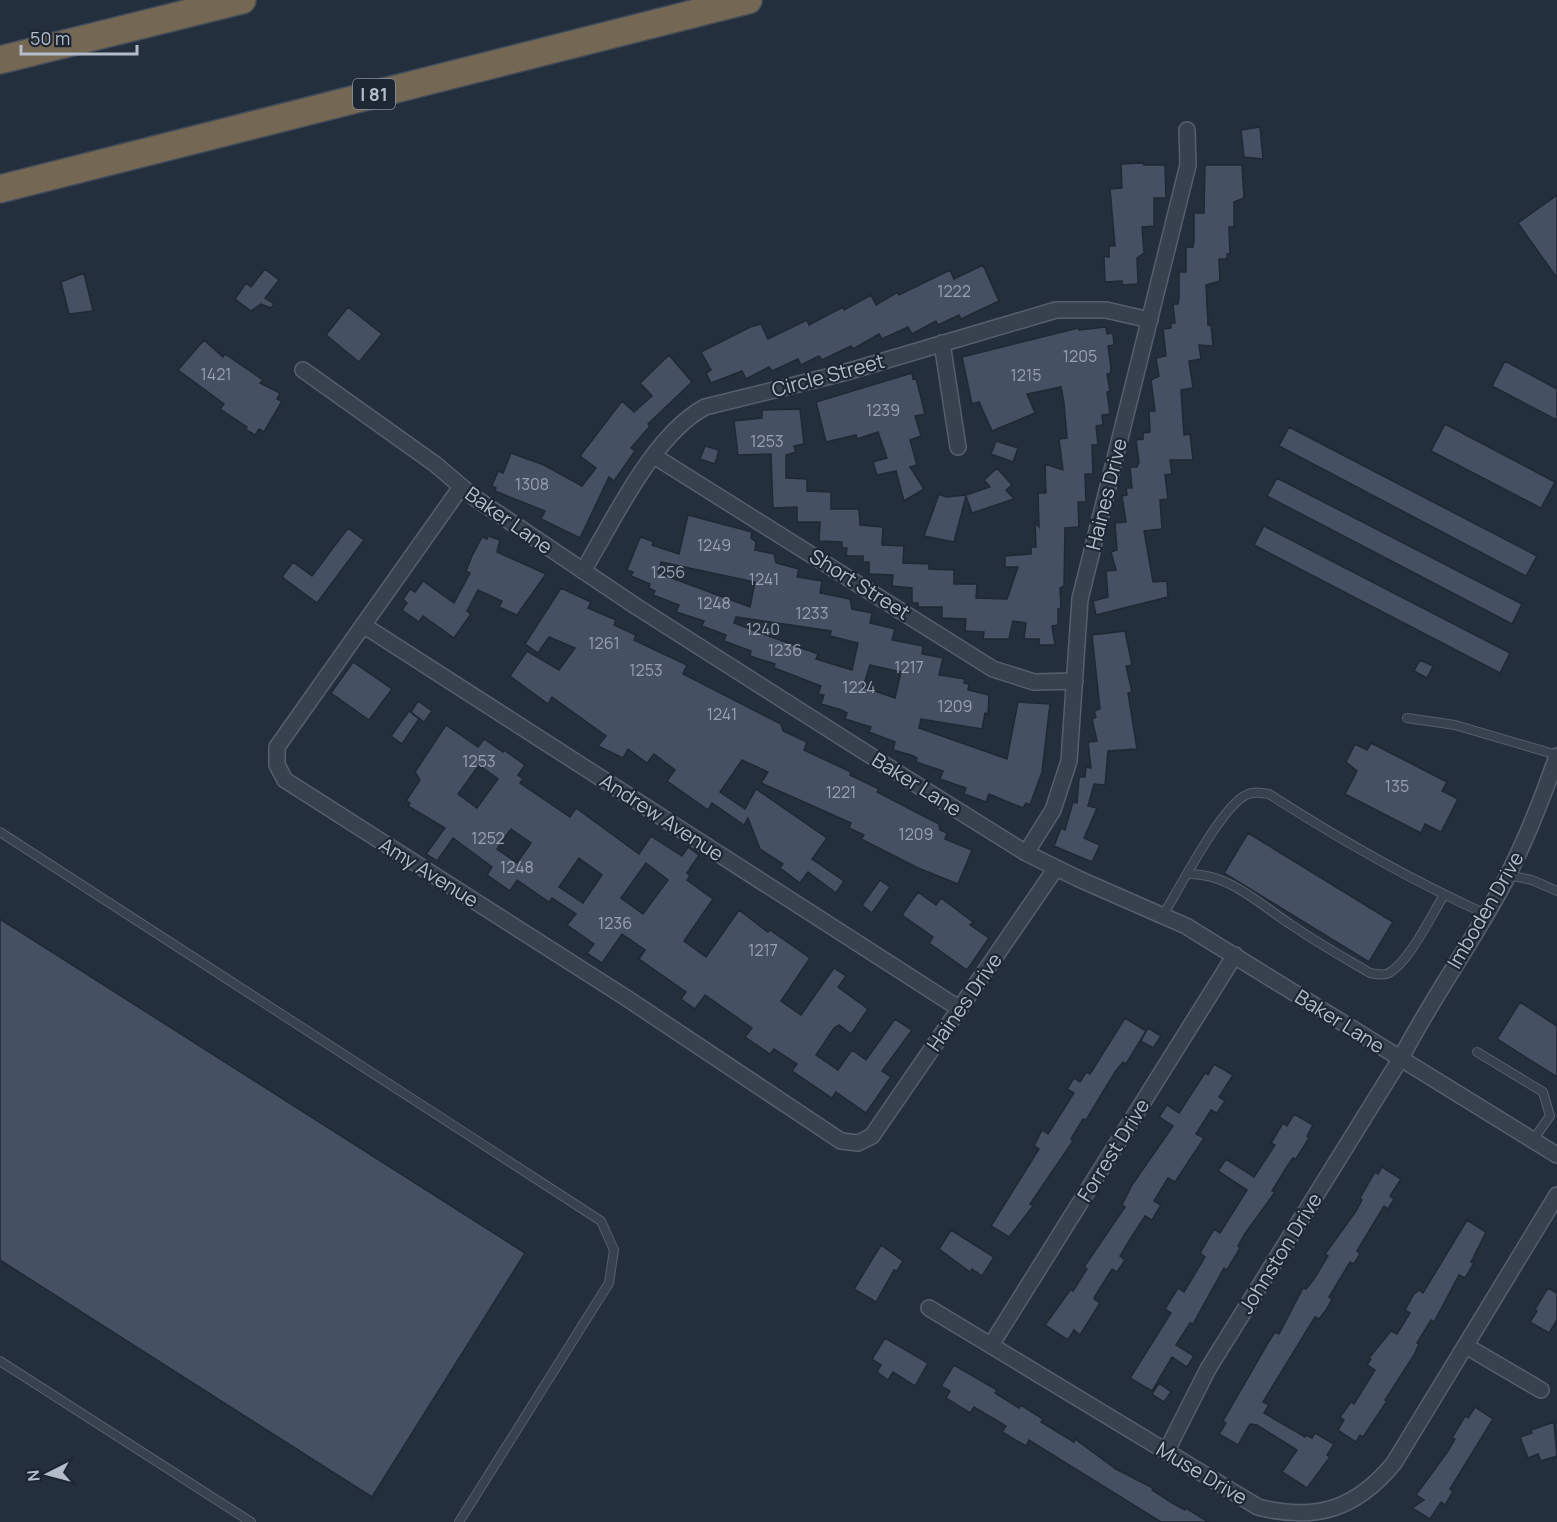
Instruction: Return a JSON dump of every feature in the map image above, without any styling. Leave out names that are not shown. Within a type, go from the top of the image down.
[{"type":"highway","points":[[0,60],[242,0]]},
{"type":"highway","name":"I 81","points":[[0,189],[748,0]]},
{"type":"street","name":"Haines Drive","points":[[1026,853],[1053,810],[1063,786],[1074,728],[1075,643],[1080,599],[1188,165],[1187,130]]},
{"type":"street","name":"Circle Street","points":[[583,571],[654,456],[677,427],[689,416],[705,407],[843,373],[1056,310],[1106,310],[1150,320]]},
{"type":"street","points":[[942,343],[958,447]]},
{"type":"street","name":"Baker Lane","points":[[303,370],[435,464],[461,487],[583,571],[1026,853],[1163,915],[1235,955],[1557,1155]]},
{"type":"street","name":"Short Street","points":[[654,456],[993,669],[1034,682],[1075,681]]},
{"type":"street","name":"Amy Avenue","points":[[461,487],[277,747],[277,765],[285,780],[628,999],[841,1141],[858,1143],[872,1136]]},
{"type":"street","name":"Andrew Avenue","points":[[363,625],[960,1009]]},
{"type":"street","name":"Imboden Drive","points":[[1401,1058],[1420,1020],[1508,875],[1527,836],[1557,757]]},
{"type":"street","name":"Haines Drive","points":[[872,1136],[1056,868]]},
{"type":"street","name":"Forrest Drive","points":[[991,1345],[1235,955]]},
{"type":"street","name":"Johnston Drive","points":[[1166,1452],[1208,1369],[1401,1058]]},
{"type":"street","name":"Muse Drive","points":[[929,1308],[1258,1507],[1276,1514],[1314,1516],[1332,1512],[1363,1495],[1394,1463],[1557,1195]]},
{"type":"street","points":[[1466,1346],[1541,1390]]},
{"type":"lane","points":[[1407,718],[1455,725],[1557,757]]},
{"type":"lane","points":[[1163,915],[1229,809],[1246,795],[1255,792],[1269,794],[1347,844],[1444,895],[1486,914]]},
{"type":"lane","points":[[0,832],[601,1221],[614,1250],[609,1283],[459,1522]]},
{"type":"lane","points":[[1188,874],[1206,874],[1228,882],[1347,960],[1378,975],[1388,973],[1401,963],[1444,895]]},
{"type":"lane","points":[[1508,875],[1532,880],[1557,891]]},
{"type":"lane","points":[[1477,1052],[1543,1092],[1550,1116],[1533,1140]]},
{"type":"lane","points":[[0,1361],[251,1522]]},
{"type":"building","points":[[1260,127],[1263,159],[1244,157],[1241,130]]},
{"type":"building","points":[[1143,163],[1144,165],[1165,165],[1166,198],[1154,198],[1154,226],[1142,227],[1144,253],[1137,258],[1138,284],[1122,285],[1122,281],[1105,282],[1104,256],[1109,257],[1109,246],[1115,246],[1110,189],[1122,188],[1121,164]]},
{"type":"building","points":[[1205,165],[1242,165],[1244,198],[1234,202],[1234,227],[1229,227],[1230,254],[1227,254],[1227,259],[1219,259],[1220,281],[1206,285],[1208,325],[1211,324],[1213,346],[1199,345],[1201,359],[1189,361],[1193,388],[1181,390],[1184,435],[1190,434],[1193,460],[1170,460],[1172,474],[1165,475],[1168,499],[1160,500],[1162,529],[1144,531],[1153,582],[1167,581],[1168,597],[1096,615],[1093,601],[1108,597],[1106,571],[1116,570],[1111,552],[1117,550],[1115,523],[1126,522],[1122,496],[1127,495],[1126,488],[1132,488],[1130,467],[1137,467],[1139,462],[1136,440],[1143,439],[1143,433],[1150,432],[1149,411],[1155,411],[1151,380],[1159,376],[1156,358],[1166,356],[1163,329],[1171,328],[1171,323],[1175,323],[1173,304],[1178,304],[1179,272],[1186,272],[1186,247],[1193,247],[1194,213],[1204,213]]},
{"type":"building","points":[[1557,195],[1557,278],[1518,223]]},
{"type":"building","points":[[983,265],[999,301],[961,319],[959,315],[938,325],[936,321],[912,334],[908,327],[882,339],[879,334],[853,349],[851,346],[822,360],[819,356],[801,365],[798,359],[772,371],[769,367],[746,379],[742,371],[711,383],[706,373],[711,370],[701,352],[750,327],[761,324],[768,339],[807,320],[809,325],[871,295],[876,305],[898,292],[899,295],[950,270],[954,279]]},
{"type":"building","points":[[265,269],[279,280],[265,298],[274,304],[271,308],[261,304],[251,311],[235,299],[246,283],[251,287]]},
{"type":"building","points":[[84,273],[93,311],[69,314],[61,282]]},
{"type":"building","points":[[348,307],[382,334],[359,362],[326,335]]},
{"type":"building","points":[[1106,327],[1107,334],[1113,333],[1114,345],[1108,346],[1111,368],[1110,374],[1107,374],[1110,391],[1107,392],[1110,414],[1102,415],[1103,425],[1096,426],[1098,445],[1092,445],[1093,474],[1085,474],[1086,502],[1078,502],[1079,527],[1065,528],[1064,586],[1060,588],[1061,608],[1058,609],[1058,625],[1052,626],[1055,645],[1039,645],[1039,639],[1024,639],[1026,623],[1013,621],[1009,639],[983,639],[984,632],[965,631],[966,619],[942,618],[942,607],[918,607],[918,603],[912,603],[912,588],[892,586],[893,575],[869,574],[869,562],[863,562],[863,556],[846,556],[847,548],[842,548],[842,542],[819,541],[820,522],[797,522],[797,507],[773,508],[771,454],[738,455],[734,421],[762,418],[762,410],[800,409],[804,444],[794,446],[796,452],[786,455],[786,478],[807,479],[807,491],[831,492],[831,509],[859,509],[860,525],[883,527],[882,545],[904,546],[903,563],[929,564],[929,569],[954,570],[954,584],[977,584],[976,598],[1007,599],[1018,567],[1005,567],[1005,556],[1031,554],[1031,547],[1036,547],[1035,522],[1039,527],[1038,493],[1046,493],[1045,464],[1063,470],[1059,439],[1067,438],[1064,403],[1061,387],[1027,394],[1035,413],[992,431],[979,402],[972,404],[962,357],[1078,328],[1079,330]]},
{"type":"building","points":[[204,340],[223,357],[225,354],[263,380],[260,383],[280,393],[277,399],[282,401],[264,432],[259,429],[255,435],[245,429],[247,427],[220,409],[224,404],[178,370]]},
{"type":"building","points":[[669,355],[692,382],[648,424],[650,426],[631,448],[635,451],[614,481],[609,477],[580,538],[541,519],[545,511],[495,491],[496,488],[492,486],[498,471],[503,473],[511,453],[544,465],[582,486],[596,468],[580,456],[622,401],[634,412],[652,396],[640,383]]},
{"type":"building","points":[[1505,361],[1557,389],[1557,420],[1492,386]]},
{"type":"building","points":[[912,373],[913,379],[916,378],[925,414],[915,416],[921,436],[910,440],[917,465],[910,467],[924,489],[904,501],[896,471],[877,475],[873,462],[887,458],[878,432],[857,439],[856,435],[826,442],[816,402]]},
{"type":"building","points":[[1445,424],[1555,482],[1541,508],[1431,451]]},
{"type":"building","points":[[1289,427],[1537,556],[1526,576],[1279,446]]},
{"type":"building","points":[[996,441],[1018,448],[1013,462],[991,454]]},
{"type":"building","points":[[705,446],[719,450],[715,464],[700,459]]},
{"type":"building","points":[[997,468],[1012,485],[1006,490],[1014,499],[972,513],[966,496],[954,542],[924,536],[939,494],[946,497],[966,495],[990,487],[984,480]]},
{"type":"building","points":[[1277,478],[1522,604],[1512,624],[1267,496]]},
{"type":"building","points":[[688,515],[752,532],[751,538],[756,542],[755,550],[774,554],[776,563],[799,569],[797,577],[822,581],[820,593],[850,599],[852,609],[872,613],[870,623],[895,629],[892,640],[923,646],[922,654],[943,658],[939,675],[965,679],[964,683],[969,684],[968,690],[989,695],[988,714],[985,713],[982,729],[921,719],[919,728],[1007,759],[1018,702],[1050,704],[1042,772],[1030,805],[1026,803],[1023,808],[989,794],[986,802],[964,794],[966,788],[940,779],[943,771],[916,762],[917,758],[911,755],[893,750],[895,742],[869,732],[871,727],[845,719],[847,713],[842,710],[821,704],[824,695],[818,694],[821,686],[774,668],[775,664],[750,656],[751,651],[724,641],[726,635],[702,626],[704,621],[676,612],[679,605],[653,595],[655,591],[649,588],[650,584],[631,576],[633,572],[627,570],[641,537],[654,542],[652,545],[679,554]],"holes":[[[661,562],[755,582],[750,607],[658,573]],[[736,617],[831,631],[830,636],[858,643],[852,670],[816,659],[818,654],[734,623]],[[870,665],[901,672],[895,698],[863,687]]]},
{"type":"building","points":[[1264,526],[1510,653],[1500,673],[1254,545]]},
{"type":"building","points":[[348,528],[364,540],[317,603],[282,577],[293,562],[312,576]]},
{"type":"building","points":[[488,536],[500,540],[497,552],[546,574],[517,615],[499,607],[502,601],[478,590],[467,611],[471,614],[454,638],[423,616],[419,622],[402,610],[407,603],[403,599],[410,589],[415,592],[423,581],[454,603],[470,573],[466,571],[472,556],[482,537],[487,539]]},
{"type":"building","points":[[561,588],[591,602],[588,608],[616,620],[614,625],[636,635],[634,640],[687,665],[683,674],[781,724],[783,731],[807,742],[804,750],[851,772],[850,775],[879,789],[877,792],[939,824],[940,830],[947,833],[945,839],[972,850],[958,884],[918,868],[861,839],[864,835],[849,828],[851,823],[761,783],[768,772],[742,760],[720,792],[745,809],[756,789],[827,838],[812,859],[844,881],[836,893],[808,872],[800,883],[780,868],[783,864],[760,849],[748,818],[744,825],[712,803],[708,810],[667,781],[675,770],[654,754],[647,763],[628,749],[623,758],[598,746],[606,736],[552,697],[548,704],[510,676],[527,651],[559,670],[575,648],[549,637],[538,653],[525,644]]},
{"type":"building","points":[[1125,631],[1132,665],[1126,666],[1132,692],[1128,693],[1137,749],[1108,751],[1105,785],[1094,784],[1088,806],[1097,808],[1084,838],[1100,845],[1092,862],[1054,846],[1061,828],[1065,830],[1073,802],[1077,803],[1079,777],[1085,777],[1086,767],[1091,768],[1088,742],[1097,741],[1092,719],[1096,717],[1094,711],[1100,709],[1092,635]]},
{"type":"building","points":[[1420,660],[1433,666],[1427,678],[1414,671]]},
{"type":"building","points":[[353,662],[392,689],[369,720],[331,693]]},
{"type":"building","points":[[418,701],[432,711],[424,722],[411,712]]},
{"type":"building","points":[[409,711],[419,719],[402,744],[391,736]]},
{"type":"building","points":[[446,725],[478,747],[484,739],[503,752],[504,750],[525,765],[518,775],[523,779],[520,783],[570,817],[576,808],[639,854],[651,836],[682,856],[688,847],[699,855],[687,873],[690,876],[687,880],[713,899],[684,941],[706,957],[739,910],[768,932],[770,930],[810,958],[781,1001],[801,1015],[834,968],[846,976],[838,987],[868,1009],[851,1034],[839,1025],[834,1028],[816,1055],[838,1070],[852,1050],[866,1060],[895,1019],[912,1030],[882,1071],[891,1077],[866,1113],[836,1092],[832,1098],[792,1071],[797,1064],[774,1049],[770,1054],[745,1037],[752,1028],[705,995],[695,1009],[681,999],[686,992],[639,959],[645,950],[622,934],[602,963],[587,953],[594,944],[567,925],[576,914],[552,898],[549,902],[517,880],[510,891],[487,875],[492,867],[453,838],[437,861],[426,854],[445,828],[408,806],[410,803],[406,801],[420,780],[415,772]],"holes":[[[479,765],[498,779],[477,808],[458,794]],[[511,829],[531,843],[517,863],[497,849]],[[579,858],[602,875],[583,903],[559,887]],[[646,863],[668,880],[643,914],[621,898]]]},
{"type":"building","points":[[1371,743],[1447,782],[1442,791],[1458,799],[1441,832],[1425,824],[1421,833],[1345,794],[1357,771],[1346,762],[1355,744],[1367,750]]},
{"type":"building","points":[[1248,833],[1393,922],[1369,962],[1224,873]]},
{"type":"building","points":[[880,880],[890,887],[872,913],[862,905]]},
{"type":"building","points":[[918,892],[936,905],[941,898],[973,922],[970,925],[989,938],[967,970],[929,943],[933,937],[902,915]]},
{"type":"building","points":[[0,919],[525,1253],[372,1497],[0,1260]]},
{"type":"building","points":[[1520,1002],[1557,1026],[1557,1077],[1497,1039]]},
{"type":"building","points":[[1125,1018],[1146,1031],[1126,1064],[1123,1062],[1115,1072],[1086,1120],[1083,1119],[1071,1139],[1073,1141],[1030,1204],[1033,1206],[1009,1237],[991,1226],[1039,1149],[1034,1146],[1042,1130],[1048,1134],[1074,1093],[1067,1089],[1074,1078],[1080,1082],[1086,1072],[1090,1074]]},
{"type":"building","points":[[1148,1028],[1161,1036],[1153,1048],[1141,1041]]},
{"type":"building","points":[[1214,1064],[1233,1075],[1219,1097],[1225,1101],[1217,1113],[1211,1110],[1196,1134],[1204,1138],[1175,1182],[1168,1178],[1154,1201],[1161,1205],[1152,1220],[1145,1216],[1129,1241],[1120,1256],[1125,1260],[1117,1272],[1112,1269],[1095,1296],[1094,1299],[1100,1303],[1080,1335],[1074,1330],[1068,1340],[1045,1325],[1071,1289],[1073,1291],[1087,1269],[1084,1267],[1125,1207],[1122,1205],[1132,1185],[1173,1126],[1159,1117],[1167,1105],[1179,1113],[1205,1073],[1208,1075]]},
{"type":"building","points":[[1294,1114],[1313,1125],[1307,1136],[1309,1138],[1296,1159],[1293,1158],[1286,1168],[1272,1191],[1275,1192],[1244,1235],[1238,1246],[1240,1248],[1227,1270],[1224,1268],[1193,1324],[1190,1323],[1176,1345],[1194,1356],[1187,1367],[1172,1357],[1152,1391],[1130,1378],[1171,1313],[1165,1309],[1178,1288],[1184,1292],[1205,1257],[1200,1253],[1214,1229],[1220,1233],[1247,1190],[1218,1171],[1226,1159],[1254,1177],[1275,1145],[1271,1143],[1283,1123],[1287,1126]]},
{"type":"building","points":[[1382,1167],[1401,1179],[1390,1196],[1394,1199],[1388,1209],[1384,1206],[1357,1251],[1360,1254],[1354,1264],[1350,1262],[1329,1297],[1332,1299],[1326,1310],[1319,1319],[1315,1317],[1263,1402],[1269,1405],[1264,1413],[1305,1437],[1306,1435],[1312,1438],[1315,1433],[1334,1444],[1327,1455],[1330,1457],[1307,1488],[1282,1472],[1297,1450],[1257,1425],[1250,1424],[1238,1445],[1219,1434],[1226,1423],[1223,1421],[1268,1343],[1275,1332],[1279,1334],[1303,1288],[1306,1289],[1314,1279],[1328,1256],[1325,1254],[1356,1211],[1362,1200],[1360,1198],[1375,1172],[1378,1174]]},
{"type":"building","points":[[1467,1220],[1486,1232],[1471,1262],[1474,1263],[1465,1278],[1459,1275],[1434,1322],[1431,1320],[1417,1343],[1419,1344],[1414,1355],[1385,1400],[1387,1401],[1363,1437],[1360,1435],[1356,1442],[1338,1430],[1344,1420],[1340,1417],[1351,1402],[1354,1404],[1375,1370],[1367,1365],[1371,1359],[1369,1358],[1391,1331],[1397,1334],[1410,1313],[1405,1310],[1414,1294],[1419,1290],[1423,1293]]},
{"type":"building","points":[[951,1230],[994,1257],[982,1276],[972,1269],[970,1272],[939,1249]]},
{"type":"building","points":[[881,1245],[903,1261],[897,1271],[894,1270],[876,1302],[854,1289]]},
{"type":"building","points":[[1548,1288],[1557,1293],[1557,1320],[1549,1333],[1530,1322]]},
{"type":"building","points":[[885,1338],[928,1363],[915,1386],[893,1372],[888,1380],[877,1372],[881,1365],[872,1359]]},
{"type":"building","points":[[954,1365],[997,1390],[995,1393],[1019,1408],[1021,1405],[1043,1419],[1041,1422],[1074,1442],[1075,1439],[1116,1469],[1153,1488],[1152,1490],[1174,1504],[1185,1510],[1186,1508],[1208,1522],[1161,1522],[1029,1440],[1026,1446],[1002,1432],[1006,1426],[974,1407],[970,1413],[946,1398],[950,1391],[941,1386]]},
{"type":"building","points":[[1159,1383],[1171,1392],[1164,1402],[1152,1394]]},
{"type":"building","points":[[1475,1407],[1493,1419],[1450,1489],[1453,1491],[1445,1505],[1441,1502],[1430,1519],[1412,1508],[1424,1500],[1416,1495],[1448,1451],[1455,1439],[1452,1438],[1465,1416],[1468,1418]]},
{"type":"building","points":[[1554,1422],[1557,1456],[1541,1461],[1538,1454],[1528,1458],[1520,1437],[1532,1433],[1531,1430]]}]
